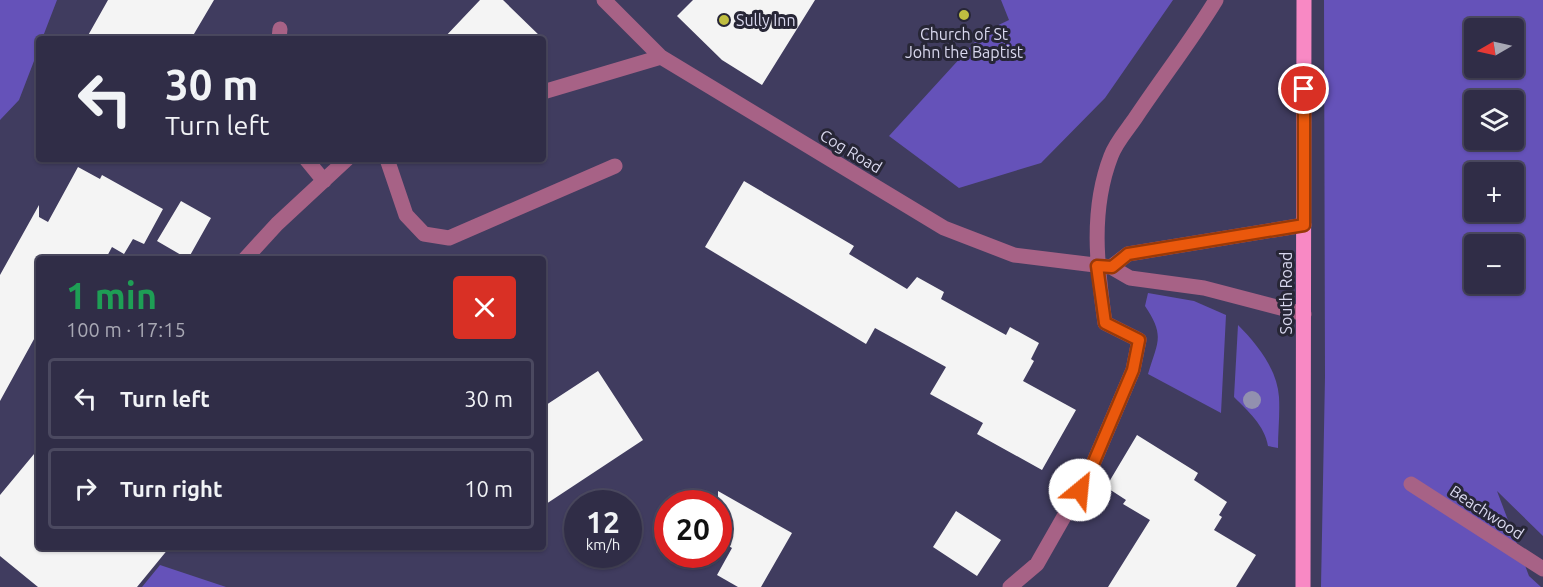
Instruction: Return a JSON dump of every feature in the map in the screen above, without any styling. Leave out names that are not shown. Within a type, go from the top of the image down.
[{"type":"main road","name":"South Road","points":[[1303,587],[1304,0]]},
{"type":"street","name":"Cog Road","points":[[604,0],[661,57],[944,228],[1014,255],[1104,267],[1130,278],[1204,288],[1304,314]]},
{"type":"street","points":[[1010,587],[1037,564],[1090,471],[1133,370],[1139,340],[1105,323],[1104,267],[1097,211],[1112,154],[1156,87],[1199,29],[1216,0]]},
{"type":"street","points":[[546,91],[661,57]]},
{"type":"street","points":[[308,162],[324,181]]},
{"type":"street","points":[[248,256],[277,224],[344,162]]},
{"type":"street","points":[[388,162],[406,215],[424,234],[449,237],[615,166]]},
{"type":"street","points":[[1104,267],[1128,254],[1304,225]]},
{"type":"street","name":"Beachwood","points":[[1411,484],[1543,569]]},
{"type":"shaded area","points":[[0,0],[57,0],[43,36],[36,36],[36,56],[19,100],[0,120]]},
{"type":"shaded area","points":[[1001,0],[1173,0],[1105,98],[1041,163],[959,188],[889,136],[984,32],[1009,20]]},
{"type":"shaded area","points":[[1324,0],[1543,0],[1543,536],[1497,491],[1529,576],[1541,587],[1321,587],[1325,377]]},
{"type":"shaded area","points":[[1148,293],[1194,301],[1226,315],[1221,413],[1148,374],[1158,339],[1155,325],[1145,306]]},
{"type":"shaded area","points":[[1238,325],[1259,349],[1274,377],[1279,397],[1278,448],[1268,446],[1260,425],[1234,397]]},
{"type":"shaded area","points":[[160,565],[226,587],[142,587]]},
{"type":"building","points":[[108,0],[214,0],[193,36],[88,36]]},
{"type":"building","points":[[480,0],[503,0],[540,36],[446,36]]},
{"type":"building","points":[[693,0],[815,0],[762,85],[722,60],[677,16]]},
{"type":"building","points":[[78,167],[100,179],[102,175],[163,209],[144,244],[133,239],[124,254],[112,247],[107,256],[36,256],[36,335],[0,401],[0,275],[39,205],[39,217],[48,222]]},
{"type":"building","points":[[744,181],[854,246],[849,254],[907,289],[917,277],[944,292],[941,299],[1006,335],[1010,327],[1039,343],[1031,359],[1034,361],[1023,381],[1076,410],[1042,470],[977,434],[983,423],[930,394],[946,367],[875,328],[866,344],[705,247]]},
{"type":"building","points":[[181,201],[211,218],[190,256],[183,256],[157,241]]},
{"type":"building","points":[[598,371],[643,440],[546,504],[546,405]]},
{"type":"building","points":[[1137,435],[1198,473],[1194,480],[1227,502],[1214,530],[1256,555],[1236,587],[1108,587],[1150,520],[1123,504],[1126,500],[1106,487]]},
{"type":"building","points":[[36,452],[36,550],[167,550],[137,587],[38,587],[0,556],[0,495]]},
{"type":"building","points":[[732,499],[792,533],[761,587],[738,587],[717,575],[721,568],[732,568]]},
{"type":"building","points":[[956,511],[1001,540],[977,576],[933,547]]},
{"type":"place","name":"Church of St John the Baptist","points":[[964,15]]},
{"type":"place","name":"Sully Inn","points":[[724,20]]},
{"type":"route","points":[[1080,490],[1133,370],[1139,340],[1105,323],[1097,266],[1112,267],[1128,254],[1304,225],[1304,89]]}]
